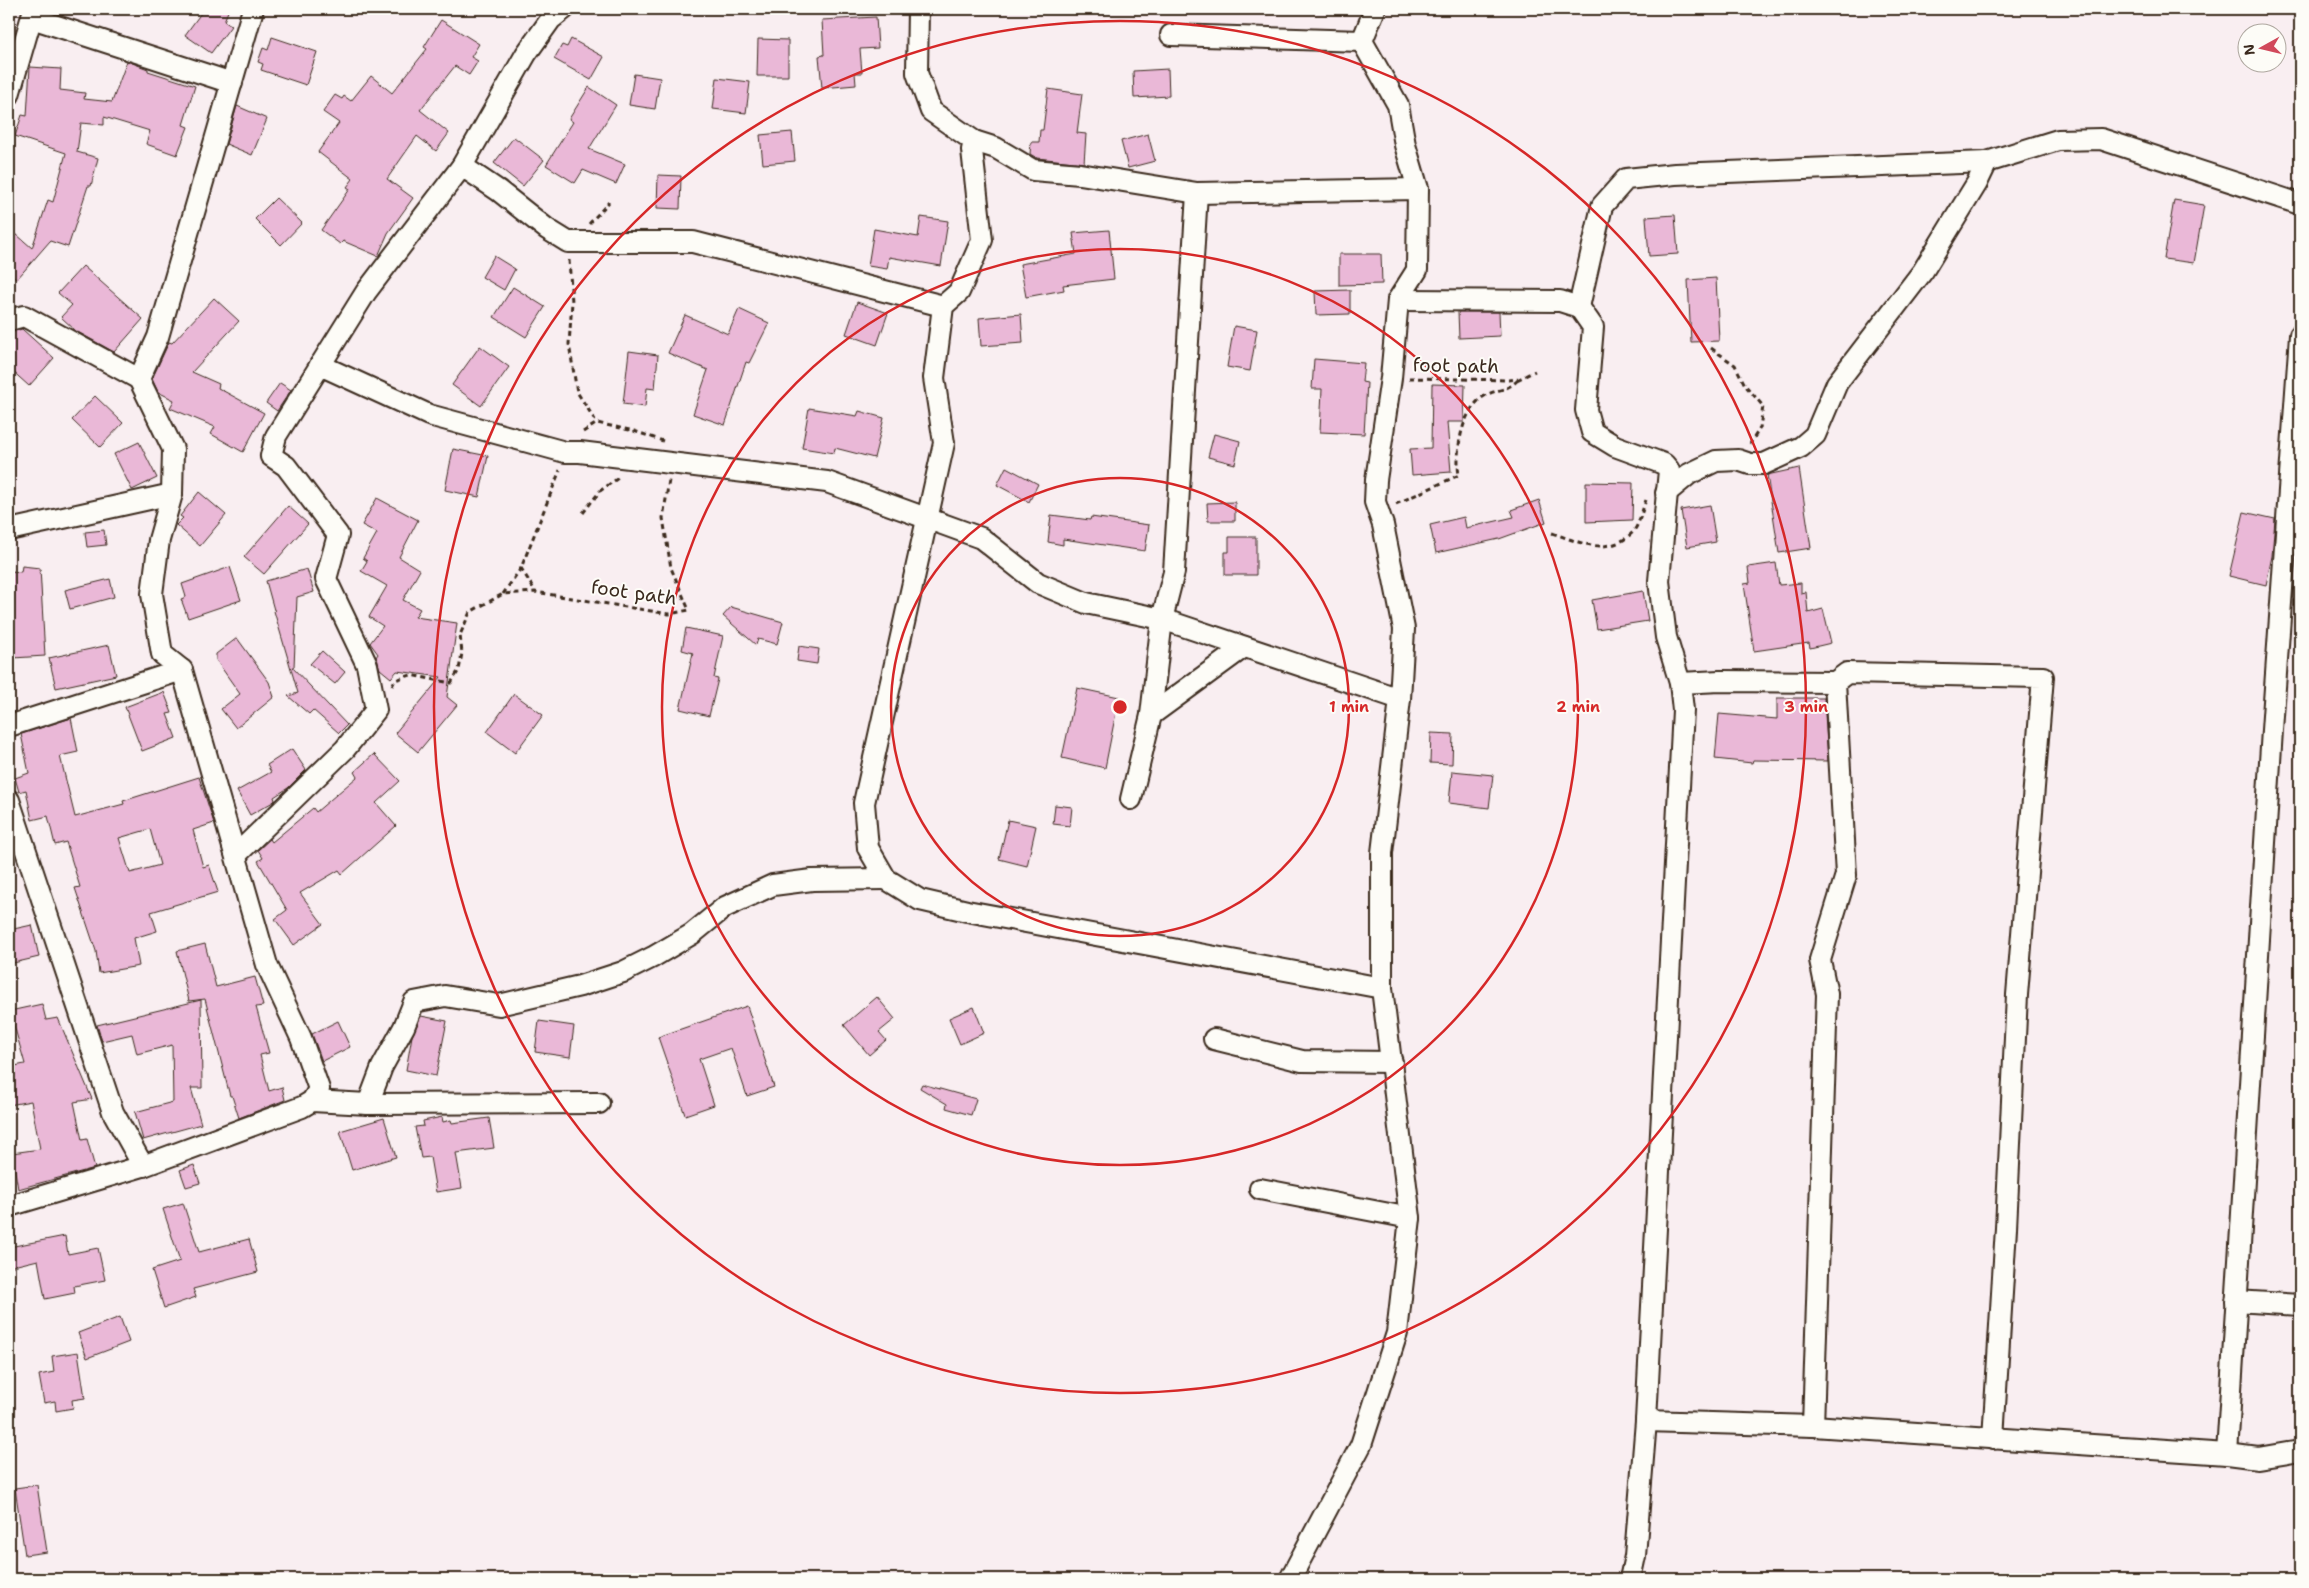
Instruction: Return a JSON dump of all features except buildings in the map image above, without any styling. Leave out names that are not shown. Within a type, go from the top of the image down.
[{"type":"street","points":[[139,379],[158,337],[253,9]]},
{"type":"street","points":[[236,855],[345,749],[376,710],[367,665],[326,579],[338,535],[286,466],[271,456],[276,436],[366,292],[462,166],[526,54],[551,19],[564,9]]},
{"type":"street","points":[[918,9],[917,74],[931,111],[974,141],[996,148],[1033,170],[1080,174],[1197,193],[1418,189]]},
{"type":"street","points":[[1362,40],[1375,9]]},
{"type":"street","points":[[9,95],[33,14],[232,83]]},
{"type":"street","points":[[1171,36],[1362,40]]},
{"type":"street","points":[[1290,1579],[1361,1445],[1397,1333],[1410,1218],[1382,988],[1382,852],[1400,698],[1404,629],[1383,525],[1375,502],[1376,480],[1391,378],[1398,300],[1417,270],[1418,189],[1405,145],[1398,105],[1362,40]]},
{"type":"street","points":[[1579,306],[1602,206],[1626,180],[1675,174],[1987,162],[2058,140],[2101,139],[2300,204]]},
{"type":"street","points":[[974,141],[972,150],[982,240],[959,292],[944,306],[934,378],[944,443],[864,803],[868,848],[886,880],[920,900],[967,912],[1382,988]]},
{"type":"street","points":[[1666,493],[1689,474],[1716,461],[1738,460],[1750,464],[1764,464],[1801,448],[1815,435],[1837,382],[1923,271],[1977,183],[1987,162]]},
{"type":"street","points":[[462,166],[499,191],[547,229],[568,242],[693,242],[944,306]]},
{"type":"street","points":[[1132,799],[1151,715],[1162,619],[1174,572],[1197,193]]},
{"type":"street","points":[[1398,300],[1560,302],[1579,306],[1593,327],[1586,410],[1592,432],[1615,446],[1664,464],[1670,474],[1666,493],[1659,582],[1666,637],[1680,683],[1683,710],[1646,1421],[1636,1556],[1630,1579]]},
{"type":"street","points":[[9,320],[24,316],[139,379],[173,449],[172,494],[159,540],[152,594],[162,654],[182,670],[268,966],[301,1038],[319,1089],[312,1101],[302,1107],[143,1166],[9,1206]]},
{"type":"street","points":[[2227,1454],[2272,730],[2300,335]]},
{"type":"street","points":[[320,365],[429,415],[565,452],[827,482],[981,538],[1038,583],[1078,600],[1162,619],[1400,698]]},
{"type":"street","points":[[9,530],[172,494]]},
{"type":"street","points":[[1151,715],[1244,647]]},
{"type":"street","points":[[9,726],[182,670]]},
{"type":"street","points":[[1680,683],[1720,681],[1834,682],[1847,673],[2043,677],[2016,995],[2006,1228],[1993,1439]]},
{"type":"street","points":[[1813,1426],[1827,994],[1820,960],[1846,875],[1834,682]]},
{"type":"street","points":[[9,800],[113,1112],[143,1166]]},
{"type":"street","points":[[368,1104],[382,1067],[404,1027],[414,1002],[445,996],[499,1005],[580,986],[623,972],[653,957],[692,934],[724,907],[773,884],[812,880],[886,880]]},
{"type":"street","points":[[1214,1039],[1302,1061],[1392,1062]]},
{"type":"street","points":[[312,1101],[368,1104],[599,1103]]},
{"type":"street","points":[[1260,1189],[1410,1218]]},
{"type":"street","points":[[2236,1302],[2300,1304]]},
{"type":"street","points":[[1646,1421],[1813,1426],[2227,1454],[2258,1458],[2300,1451]]},
{"type":"path","points":[[597,423],[577,392],[569,344],[572,302],[568,242],[609,202]]},
{"type":"path","name":"foot path","points":[[1379,512],[1459,475],[1456,458],[1470,410],[1488,394],[1511,387],[1519,379],[1535,371]]},
{"type":"path","name":"foot path","points":[[1391,378],[1519,379]]},
{"type":"path","name":"foot path","points":[[376,710],[395,680],[411,675],[451,682],[459,670],[462,653],[460,635],[470,612],[503,594],[535,592],[669,614],[689,610],[671,568],[663,518],[673,444],[634,431],[597,423],[570,441],[521,568],[503,594]]},
{"type":"path","points":[[521,568],[535,592]]}]
